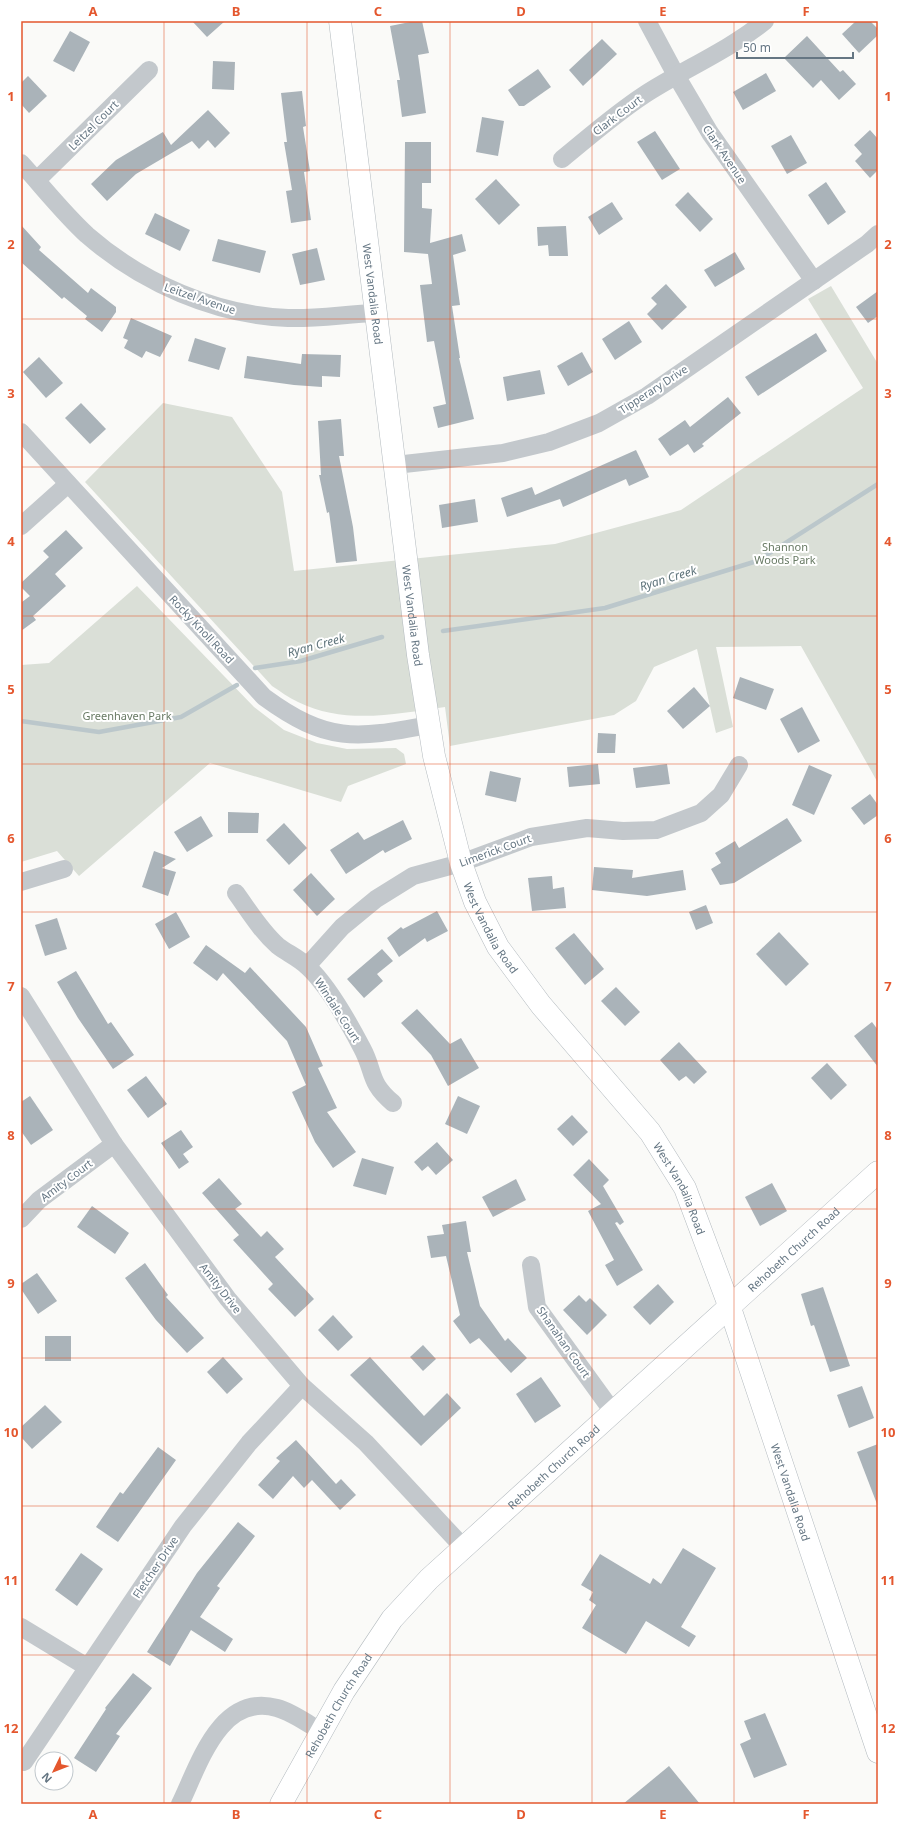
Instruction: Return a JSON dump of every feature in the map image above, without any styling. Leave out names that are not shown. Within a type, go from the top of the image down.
[{"type":"main road","name":"West Vandalia Road","points":[[340,21],[418,655],[434,756],[461,863],[475,902],[498,947],[541,1005],[650,1132],[685,1188],[730,1308],[878,1752]]},
{"type":"main road","name":"Rehobeth Church Road","points":[[281,1804],[320,1731],[344,1691],[392,1619],[429,1579],[730,1308],[878,1172]]},
{"type":"street","name":"Clark Avenue","points":[[647,21],[677,77],[710,133],[814,280]]},
{"type":"street","name":"Clark Court","points":[[562,159],[608,120],[645,94],[744,38],[764,21]]},
{"type":"street","name":"Leitzel Court","points":[[37,180],[149,70]]},
{"type":"street","name":"Leitzel Avenue","points":[[21,163],[86,234],[122,262],[165,288],[234,311],[288,318],[376,313]]},
{"type":"street","name":"Tipperary Drive","points":[[395,465],[503,453],[549,442],[599,423],[647,396],[867,244],[878,234]]},
{"type":"street","name":"Rocky Knoll Road","points":[[21,432],[264,697],[289,715],[320,730],[351,735],[380,734],[429,725]]},
{"type":"street","points":[[21,526],[68,484]]},
{"type":"street","name":"Limerick Court","points":[[307,966],[342,927],[376,899],[413,876],[461,863],[531,837],[587,828],[623,831],[656,830],[701,813],[721,795],[738,765]]},
{"type":"street","points":[[21,882],[64,870]]},
{"type":"street","name":"Windale Court","points":[[236,893],[260,927],[278,946],[307,966],[323,984],[363,1050],[371,1076],[381,1093],[393,1102]]},
{"type":"street","name":"Amity Drive","points":[[21,996],[114,1144],[228,1299],[302,1386],[366,1443],[463,1547]]},
{"type":"street","name":"Amity Court","points":[[21,1219],[39,1200],[114,1144]]},
{"type":"street","name":"Shanahan Court","points":[[531,1265],[537,1307],[613,1412]]},
{"type":"street","name":"Fletcher Drive","points":[[24,1762],[183,1526],[249,1443],[302,1386]]},
{"type":"street","points":[[21,1627],[87,1667]]},
{"type":"street","points":[[180,1804],[213,1737],[222,1724],[239,1711],[260,1705],[279,1708],[320,1731]]},
{"type":"green space","name":"Shannon Woods Park","points":[[831,286],[878,364],[878,783],[801,646],[716,647],[733,727],[716,733],[697,649],[654,667],[636,701],[614,715],[450,746],[445,707],[389,715],[370,716],[352,716],[316,709],[295,700],[272,686],[85,482],[163,403],[232,417],[282,492],[294,571],[555,544],[681,510],[863,388],[808,299]]},
{"type":"green space","name":"Greenhaven Park","points":[[137,586],[254,707],[284,730],[317,743],[347,749],[396,748],[404,754],[406,764],[348,786],[341,802],[210,763],[79,876],[57,851],[21,862],[21,665],[49,663]]},
{"type":"building","points":[[192,21],[225,21],[207,37]]},
{"type":"building","points":[[422,21],[429,53],[418,55],[426,113],[402,117],[397,80],[400,80],[390,26]]},
{"type":"building","points":[[856,21],[870,21],[878,29],[878,35],[859,53],[842,34]]},
{"type":"building","points":[[70,31],[90,42],[74,72],[53,61]]},
{"type":"building","points":[[807,36],[840,72],[843,70],[856,84],[839,100],[821,80],[813,88],[784,58]]},
{"type":"building","points":[[602,39],[617,54],[583,86],[569,70]]},
{"type":"building","points":[[213,61],[235,62],[234,90],[212,89]]},
{"type":"building","points":[[538,69],[551,87],[524,106],[519,106],[508,90]]},
{"type":"building","points":[[766,73],[776,91],[743,110],[733,92]]},
{"type":"building","points":[[28,76],[47,96],[29,113],[21,104],[21,83]]},
{"type":"building","points":[[302,91],[306,126],[303,127],[310,171],[304,172],[311,220],[291,223],[286,191],[292,190],[284,142],[287,142],[281,93]]},
{"type":"building","points":[[208,110],[230,133],[215,148],[208,140],[199,149],[192,141],[136,174],[107,201],[91,184],[116,160],[163,132],[171,145]]},
{"type":"building","points":[[482,117],[504,121],[498,156],[476,152]]},
{"type":"building","points":[[870,130],[878,139],[878,170],[870,178],[855,161],[862,154],[854,145]]},
{"type":"building","points":[[655,131],[680,169],[662,180],[637,142]]},
{"type":"building","points":[[791,135],[807,163],[787,174],[771,146]]},
{"type":"building","points":[[405,142],[431,142],[431,183],[422,183],[422,208],[432,209],[430,243],[462,234],[466,251],[453,255],[460,305],[452,306],[459,358],[474,419],[438,428],[433,407],[446,404],[434,341],[427,342],[420,285],[432,284],[428,254],[404,252]]},
{"type":"building","points":[[496,179],[520,205],[499,225],[475,199]]},
{"type":"building","points":[[826,182],[846,212],[828,225],[808,195]]},
{"type":"building","points":[[688,192],[713,219],[700,232],[675,205]]},
{"type":"building","points":[[612,202],[623,219],[599,235],[588,217]]},
{"type":"building","points":[[155,213],[190,230],[180,251],[145,234]]},
{"type":"building","points":[[21,225],[41,247],[39,250],[88,293],[91,288],[116,307],[116,312],[102,332],[85,319],[87,316],[64,297],[62,299],[21,262]]},
{"type":"building","points":[[566,226],[568,256],[549,256],[548,245],[538,246],[537,227]]},
{"type":"building","points":[[218,239],[266,251],[260,273],[212,261]]},
{"type":"building","points":[[317,248],[325,280],[300,285],[292,254]]},
{"type":"building","points":[[735,252],[745,269],[715,287],[704,270]]},
{"type":"building","points":[[666,284],[687,307],[662,330],[647,314],[657,304],[651,298]]},
{"type":"building","points":[[878,291],[878,316],[868,323],[856,307]]},
{"type":"building","points":[[131,318],[172,336],[160,357],[146,351],[142,358],[124,348],[128,340],[123,338]]},
{"type":"building","points":[[629,321],[642,342],[615,360],[602,339]]},
{"type":"building","points":[[816,333],[827,351],[758,396],[745,377]]},
{"type":"building","points":[[195,338],[226,348],[219,370],[188,361]]},
{"type":"building","points":[[582,352],[593,372],[568,386],[557,366]]},
{"type":"building","points":[[302,354],[341,355],[340,377],[322,376],[322,387],[294,385],[244,378],[247,356],[301,364]]},
{"type":"building","points":[[39,357],[63,383],[46,398],[23,372]]},
{"type":"building","points":[[540,370],[545,394],[507,401],[503,377]]},
{"type":"building","points":[[728,397],[741,413],[702,444],[704,446],[694,453],[688,444],[670,456],[658,439],[685,420],[690,427]]},
{"type":"building","points":[[81,403],[106,429],[90,444],[65,418]]},
{"type":"building","points":[[341,419],[344,456],[339,456],[353,527],[357,561],[336,563],[329,512],[327,513],[319,475],[321,475],[318,421]]},
{"type":"building","points":[[636,450],[649,477],[629,486],[626,479],[563,507],[560,499],[507,517],[501,498],[532,487],[535,495]]},
{"type":"building","points":[[475,499],[478,522],[442,528],[439,505]]},
{"type":"building","points":[[66,530],[83,548],[55,574],[66,586],[33,616],[36,620],[21,631],[21,600],[22,602],[30,596],[21,587],[21,583],[49,557],[43,551]]},
{"type":"building","points":[[740,677],[774,689],[766,710],[733,698]]},
{"type":"building","points":[[694,687],[710,706],[683,729],[667,711]]},
{"type":"building","points":[[802,707],[820,741],[798,753],[780,719]]},
{"type":"building","points":[[598,733],[616,734],[615,753],[597,753]]},
{"type":"building","points":[[598,764],[600,784],[569,787],[567,767]]},
{"type":"building","points":[[667,764],[670,784],[636,788],[633,768]]},
{"type":"building","points":[[809,765],[832,775],[814,815],[792,805]]},
{"type":"building","points":[[490,771],[521,778],[516,802],[485,795]]},
{"type":"building","points":[[870,794],[878,805],[878,815],[864,825],[851,808]]},
{"type":"building","points":[[228,812],[259,813],[258,833],[228,833]]},
{"type":"building","points":[[201,816],[213,836],[187,852],[174,832]]},
{"type":"building","points":[[787,818],[802,841],[734,883],[720,885],[711,869],[721,863],[715,853],[735,841],[739,848]]},
{"type":"building","points":[[403,820],[412,839],[385,853],[383,850],[346,874],[330,850],[358,832],[364,840]]},
{"type":"building","points":[[284,823],[307,848],[289,865],[266,840]]},
{"type":"building","points":[[154,851],[176,859],[162,868],[176,872],[168,896],[142,887]]},
{"type":"building","points":[[594,867],[633,870],[632,878],[683,870],[686,890],[647,896],[592,890]]},
{"type":"building","points":[[311,873],[335,899],[317,916],[293,890]]},
{"type":"building","points":[[552,876],[553,889],[564,887],[566,908],[532,911],[528,878]]},
{"type":"building","points":[[706,905],[713,923],[696,930],[689,912]]},
{"type":"building","points":[[437,911],[448,931],[427,942],[425,938],[399,957],[387,938],[401,927],[403,929]]},
{"type":"building","points":[[176,912],[190,937],[169,949],[155,924]]},
{"type":"building","points":[[57,918],[67,949],[45,956],[35,925]]},
{"type":"building","points":[[779,932],[809,964],[786,986],[756,954]]},
{"type":"building","points":[[574,933],[604,969],[585,985],[555,948]]},
{"type":"building","points":[[206,945],[245,973],[250,967],[306,1027],[323,1066],[318,1068],[337,1108],[327,1112],[356,1152],[333,1168],[315,1142],[292,1092],[306,1085],[287,1041],[223,973],[217,981],[193,963]]},
{"type":"building","points":[[382,949],[393,961],[377,974],[383,981],[364,998],[347,979]]},
{"type":"building","points":[[76,971],[108,1024],[111,1022],[134,1055],[113,1069],[78,1018],[57,982]]},
{"type":"building","points":[[616,987],[640,1012],[625,1026],[601,1001]]},
{"type":"building","points":[[417,1009],[450,1044],[461,1038],[479,1068],[448,1086],[431,1055],[401,1023]]},
{"type":"building","points":[[872,1022],[878,1030],[878,1067],[854,1036]]},
{"type":"building","points":[[679,1042],[707,1072],[694,1084],[686,1076],[679,1081],[660,1060]]},
{"type":"building","points":[[827,1063],[847,1085],[831,1100],[811,1078]]},
{"type":"building","points":[[146,1076],[167,1104],[148,1118],[127,1090]]},
{"type":"building","points":[[30,1096],[53,1130],[31,1145],[21,1131],[21,1102]]},
{"type":"building","points":[[458,1096],[480,1106],[467,1134],[445,1124]]},
{"type":"building","points":[[572,1115],[588,1132],[573,1146],[557,1129]]},
{"type":"building","points":[[181,1130],[193,1147],[183,1154],[189,1162],[179,1169],[161,1143]]},
{"type":"building","points":[[437,1142],[453,1160],[436,1175],[428,1166],[422,1171],[414,1162]]},
{"type":"building","points":[[362,1158],[394,1167],[386,1195],[353,1186]]},
{"type":"building","points":[[589,1159],[609,1180],[603,1186],[624,1222],[620,1225],[617,1222],[615,1223],[643,1270],[617,1286],[605,1265],[614,1260],[588,1211],[601,1204],[573,1175]]},
{"type":"building","points":[[219,1178],[242,1204],[235,1209],[261,1237],[267,1231],[284,1249],[275,1257],[314,1299],[295,1317],[268,1289],[273,1284],[233,1240],[239,1235],[202,1193]]},
{"type":"building","points":[[516,1179],[526,1200],[493,1217],[482,1197]]},
{"type":"building","points":[[772,1183],[787,1211],[760,1226],[745,1197]]},
{"type":"building","points":[[92,1206],[129,1233],[115,1254],[77,1227]]},
{"type":"building","points":[[466,1221],[471,1252],[467,1252],[480,1306],[505,1341],[508,1338],[527,1358],[511,1373],[479,1338],[470,1344],[453,1321],[460,1315],[446,1256],[431,1258],[427,1236],[444,1234],[442,1225]]},
{"type":"building","points":[[145,1263],[168,1295],[166,1297],[204,1338],[187,1353],[156,1320],[125,1278]]},
{"type":"building","points":[[37,1273],[57,1301],[38,1314],[21,1289],[21,1284]]},
{"type":"building","points":[[658,1284],[674,1302],[650,1325],[633,1307]]},
{"type":"building","points":[[823,1287],[850,1366],[830,1372],[814,1325],[811,1326],[801,1294]]},
{"type":"building","points":[[579,1295],[586,1302],[590,1298],[607,1315],[587,1335],[563,1310]]},
{"type":"building","points":[[333,1315],[353,1337],[338,1351],[318,1330]]},
{"type":"building","points":[[45,1336],[71,1336],[71,1361],[45,1361]]},
{"type":"building","points":[[423,1345],[436,1359],[423,1371],[410,1357]]},
{"type":"building","points":[[223,1357],[243,1379],[227,1394],[207,1372]]},
{"type":"building","points":[[370,1357],[424,1416],[447,1393],[461,1408],[421,1446],[350,1375]]},
{"type":"building","points":[[541,1377],[561,1406],[535,1423],[516,1394]]},
{"type":"building","points":[[862,1386],[874,1418],[849,1428],[837,1395]]},
{"type":"building","points":[[45,1405],[62,1422],[32,1449],[21,1437],[21,1427]]},
{"type":"building","points":[[296,1440],[336,1484],[341,1479],[356,1495],[340,1510],[312,1480],[304,1488],[293,1476],[273,1499],[258,1485],[280,1461],[276,1458]]},
{"type":"building","points":[[878,1444],[878,1504],[877,1504],[857,1452]]},
{"type":"building","points":[[158,1447],[176,1460],[118,1542],[96,1527],[120,1492],[123,1494]]},
{"type":"building","points":[[238,1522],[255,1536],[217,1586],[220,1588],[200,1617],[233,1639],[225,1652],[191,1630],[170,1666],[147,1652],[197,1573]]},
{"type":"building","points":[[683,1548],[716,1568],[681,1627],[696,1636],[689,1647],[646,1621],[626,1654],[582,1628],[596,1605],[589,1600],[593,1592],[581,1585],[600,1554],[650,1584],[653,1578],[661,1584]]},
{"type":"building","points":[[81,1553],[103,1569],[77,1606],[55,1590]]},
{"type":"building","points":[[133,1673],[152,1688],[116,1734],[120,1736],[96,1772],[74,1758],[106,1709],[105,1708]]},
{"type":"building","points":[[765,1713],[787,1765],[754,1778],[740,1744],[751,1739],[744,1721]]},
{"type":"building","points":[[669,1766],[700,1804],[623,1804]]},
{"type":"waterway","name":"Ryan Creek","points":[[443,631],[605,608],[757,561],[878,484]]},
{"type":"waterway","name":"Ryan Creek","points":[[255,668],[301,661],[382,637]]},
{"type":"waterway","name":"Ryan Creek","points":[[21,721],[99,732],[181,717],[237,685]]}]
